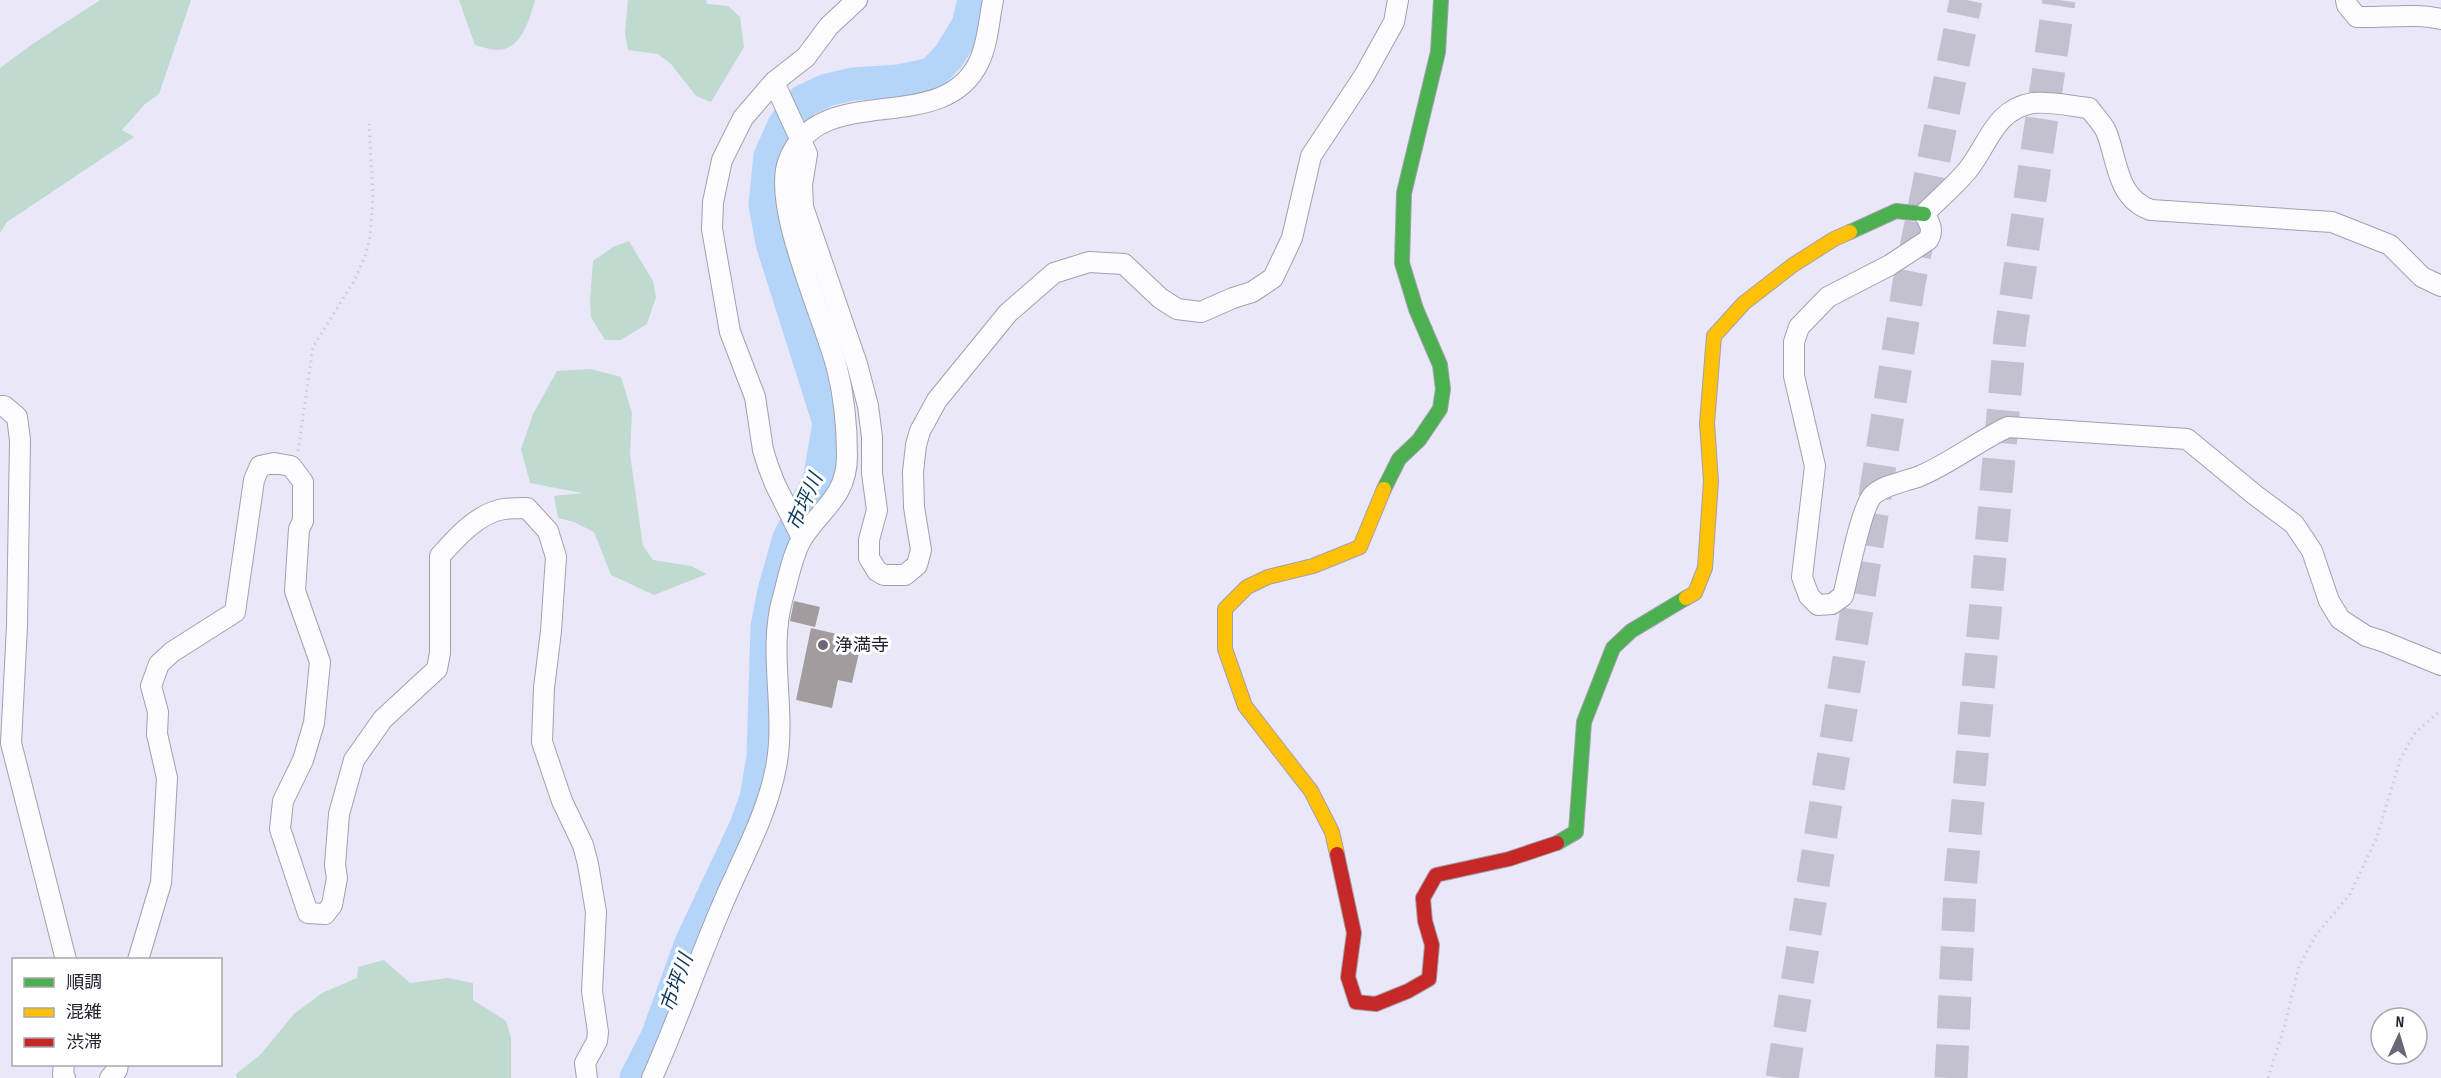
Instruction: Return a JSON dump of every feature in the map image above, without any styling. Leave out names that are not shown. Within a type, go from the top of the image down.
[{"type":"street","points":[[802,538],[775,484],[763,450],[755,397],[730,332],[712,229],[715,188],[727,148],[743,118],[774,82],[807,57],[829,26],[857,0]]},
{"type":"street","points":[[652,1078],[772,785],[779,741],[778,619],[802,538],[836,497],[845,476],[847,453],[842,392],[837,366],[788,216],[785,201],[785,173],[789,160],[800,140],[820,126],[844,114],[922,104],[957,88],[978,62],[988,30],[993,0]]},
{"type":"street","points":[[774,82],[807,154],[802,184],[803,207],[857,364],[872,423],[872,473],[877,510],[869,540],[869,558],[877,571],[884,575],[899,577],[912,571],[919,560],[920,539],[914,507],[913,472],[920,431],[937,400],[1008,312],[1054,273],[1089,262],[1124,264],[1160,298],[1177,309],[1201,312],[1252,292],[1274,278],[1292,238],[1311,156],[1364,76],[1394,22],[1398,0]]},
{"type":"street","points":[[1441,0],[1438,52],[1404,193],[1402,263],[1416,309],[1440,365],[1443,389],[1440,409],[1419,440],[1399,459],[1377,504],[1360,547],[1313,566],[1268,577],[1247,587],[1225,609],[1225,649],[1245,706],[1311,791],[1332,832],[1354,933],[1348,977],[1356,1002],[1376,1004],[1429,979],[1432,945],[1425,921],[1423,898],[1436,875],[1541,850],[1563,842],[1576,832],[1584,722],[1613,648],[1631,631],[1695,593],[1706,568],[1711,481],[1707,423],[1714,336],[1744,303],[1793,265],[1834,239],[1896,211],[1924,214]]},
{"type":"street","points":[[2346,0],[2347,5],[2357,16],[2441,19]]},
{"type":"street","points":[[1924,214],[1968,170],[1984,142],[2003,117],[2019,107],[2035,103],[2089,108],[2105,129],[2122,185],[2138,205],[2151,210],[2332,222],[2390,245],[2422,277],[2441,286]]},
{"type":"street","points":[[1924,214],[1931,225],[1931,235],[1928,240],[1890,265],[1828,297],[1799,327],[1794,342],[1794,376],[1815,466],[1808,543],[1802,577],[1809,596],[1818,605],[1832,604],[1843,596],[1864,511],[1872,496],[1921,475],[1986,437],[2008,427],[2187,439],[2294,524],[2312,551],[2329,601],[2340,619],[2366,636],[2441,665]]},
{"type":"street","points":[[0,406],[4,406],[16,417],[20,440],[17,626],[11,743],[65,958]]},
{"type":"street","points":[[139,958],[161,883],[167,778],[157,734],[158,712],[151,686],[159,664],[172,652],[235,612],[254,480],[260,466],[274,463],[291,466],[303,482],[303,521],[299,529],[294,591],[320,662],[314,723],[303,760],[283,801],[280,829],[308,913],[325,914],[332,905],[337,878],[335,865],[339,814],[354,760],[383,719],[437,669],[440,653],[440,556],[458,536],[480,520],[501,509],[527,508],[548,531],[556,557],[551,631],[543,688],[542,742],[562,801],[583,845],[592,886],[596,931],[592,956],[592,991],[598,1032],[597,1041],[586,1057],[585,1069],[588,1078]]},
{"type":"path","points":[[296,472],[313,347],[354,281],[366,254],[370,236],[373,195],[369,124]]},
{"type":"path","points":[[2268,1078],[2284,1028],[2299,966],[2316,935],[2350,894],[2377,837],[2400,760],[2414,734],[2441,710]]},
{"type":"green space","points":[[100,0],[191,0],[159,94],[145,104],[122,130],[134,137],[7,222],[0,233],[0,68]]},
{"type":"green space","points":[[459,0],[535,0],[519,39],[506,49],[498,50],[475,45]]},
{"type":"green space","points":[[628,0],[706,0],[707,4],[728,6],[740,17],[744,47],[711,102],[696,96],[671,64],[658,54],[628,50],[625,33]]},
{"type":"green space","points":[[629,241],[653,281],[656,297],[647,324],[621,340],[605,340],[591,317],[593,261],[613,247]]},
{"type":"green space","points":[[591,369],[621,377],[632,413],[630,454],[643,546],[653,560],[691,566],[707,574],[654,595],[611,575],[594,532],[574,522],[558,518],[554,496],[582,493],[530,483],[521,449],[533,414],[557,371]]},
{"type":"green space","points":[[384,960],[410,983],[448,978],[473,983],[473,1000],[506,1021],[511,1037],[511,1078],[237,1078],[236,1074],[260,1055],[294,1014],[322,993],[357,978],[358,967]]},
{"type":"building","points":[[794,601],[820,607],[815,627],[790,621]]},
{"type":"building","points":[[811,628],[862,640],[852,683],[838,680],[832,708],[796,700]]},
{"type":"waterway","name":"市坪川","points":[[636,1078],[657,1037],[691,943],[746,826],[756,798],[763,757],[767,627],[774,591],[789,538],[819,481],[829,423],[772,243],[765,204],[770,156],[784,125],[803,101],[827,90],[853,84],[899,81],[932,74],[949,56],[968,25],[974,0]]},
{"type":"tunnel","points":[[1782,1078],[1909,283],[1966,0]]},
{"type":"tunnel","points":[[1951,1078],[1960,889],[2010,337],[2059,0]]},
{"type":"traffic: fast","points":[[1384,489],[1399,459],[1419,440],[1440,409],[1443,389],[1440,365],[1416,309],[1402,263],[1404,193],[1438,52],[1441,0]]},
{"type":"traffic: fast","points":[[1850,232],[1896,211],[1924,214]]},
{"type":"traffic: fast","points":[[1557,843],[1576,832],[1584,722],[1613,648],[1631,631],[1686,598]]},
{"type":"traffic: slow","points":[[1686,598],[1695,593],[1705,568],[1711,481],[1707,423],[1714,336],[1744,303],[1793,265],[1834,239],[1850,232]]},
{"type":"traffic: slow","points":[[1337,854],[1332,832],[1311,791],[1245,706],[1225,649],[1225,609],[1247,587],[1268,577],[1313,566],[1360,547],[1384,489]]},
{"type":"traffic: jam","points":[[1337,854],[1354,933],[1348,977],[1356,1002],[1376,1004],[1408,991],[1429,979],[1432,945],[1425,921],[1423,898],[1436,875],[1509,859],[1557,843]]},
{"type":"place","name":"浄満寺","points":[[823,645]]}]
